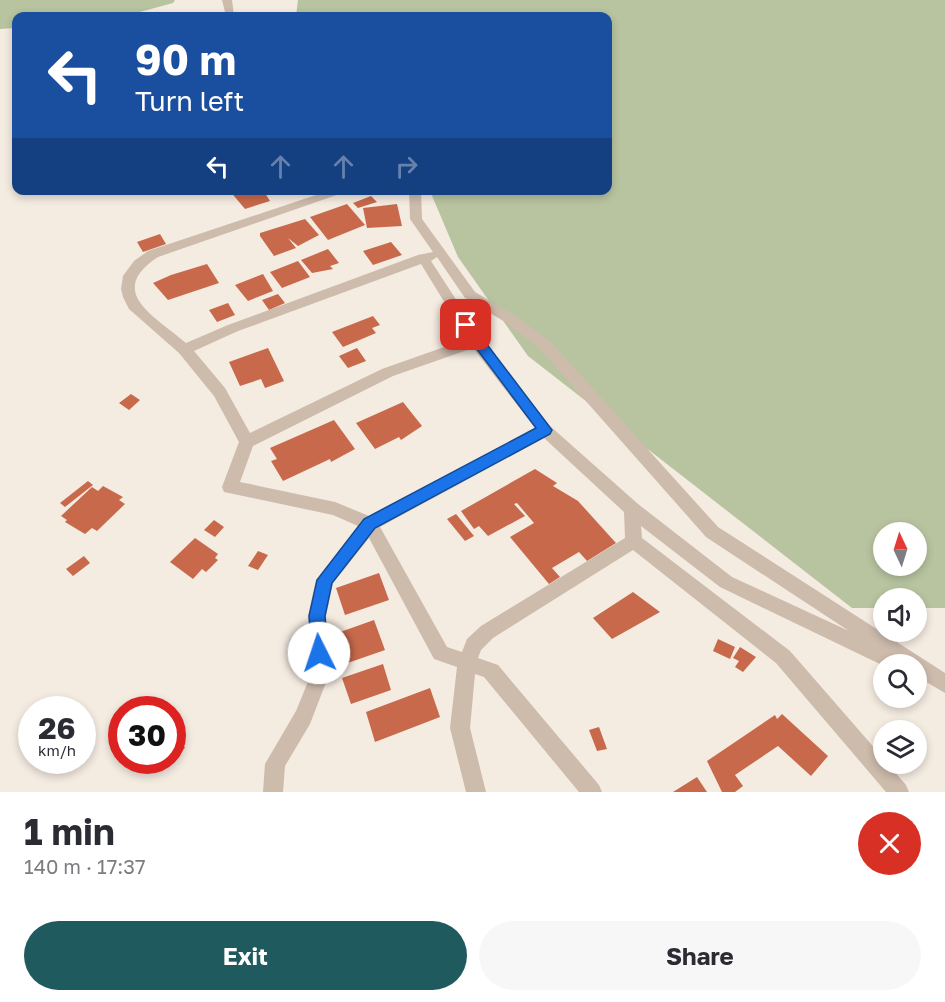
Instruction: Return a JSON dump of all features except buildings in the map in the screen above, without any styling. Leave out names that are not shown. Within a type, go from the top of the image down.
[{"type":"street","points":[[247,442],[220,392],[184,349],[134,306],[129,298],[128,278],[135,265],[153,254],[330,195]]},
{"type":"street","points":[[415,195],[416,219],[470,295],[510,319],[544,344],[712,532],[899,654]]},
{"type":"street","points":[[184,349],[423,258],[440,254]]},
{"type":"street","points":[[423,258],[476,342],[545,430],[632,509],[726,582],[877,654]]},
{"type":"street","points":[[476,342],[446,349],[247,442],[230,488],[335,509],[370,524],[441,653],[491,671],[592,792]]},
{"type":"street","points":[[273,792],[275,764],[303,717],[321,672],[317,616],[325,580],[370,524],[545,430]]},
{"type":"street","points":[[632,509],[634,541],[783,657],[899,792]]},
{"type":"street","points":[[476,792],[460,728],[467,663],[474,645],[487,632],[634,541]]},
{"type":"street","points":[[927,673],[945,685]]},
{"type":"street","points":[[927,678],[945,685]]},
{"type":"green space","points":[[0,0],[175,0],[173,3],[140,12],[12,12],[12,28],[0,29]]},
{"type":"green space","points":[[298,0],[945,0],[945,608],[927,608],[927,588],[873,588],[873,608],[852,608],[528,356],[458,257],[432,195],[612,195],[612,12],[296,12]]},
{"type":"route","points":[[319,653],[317,616],[325,580],[370,524],[545,430],[476,342],[466,325]]}]
